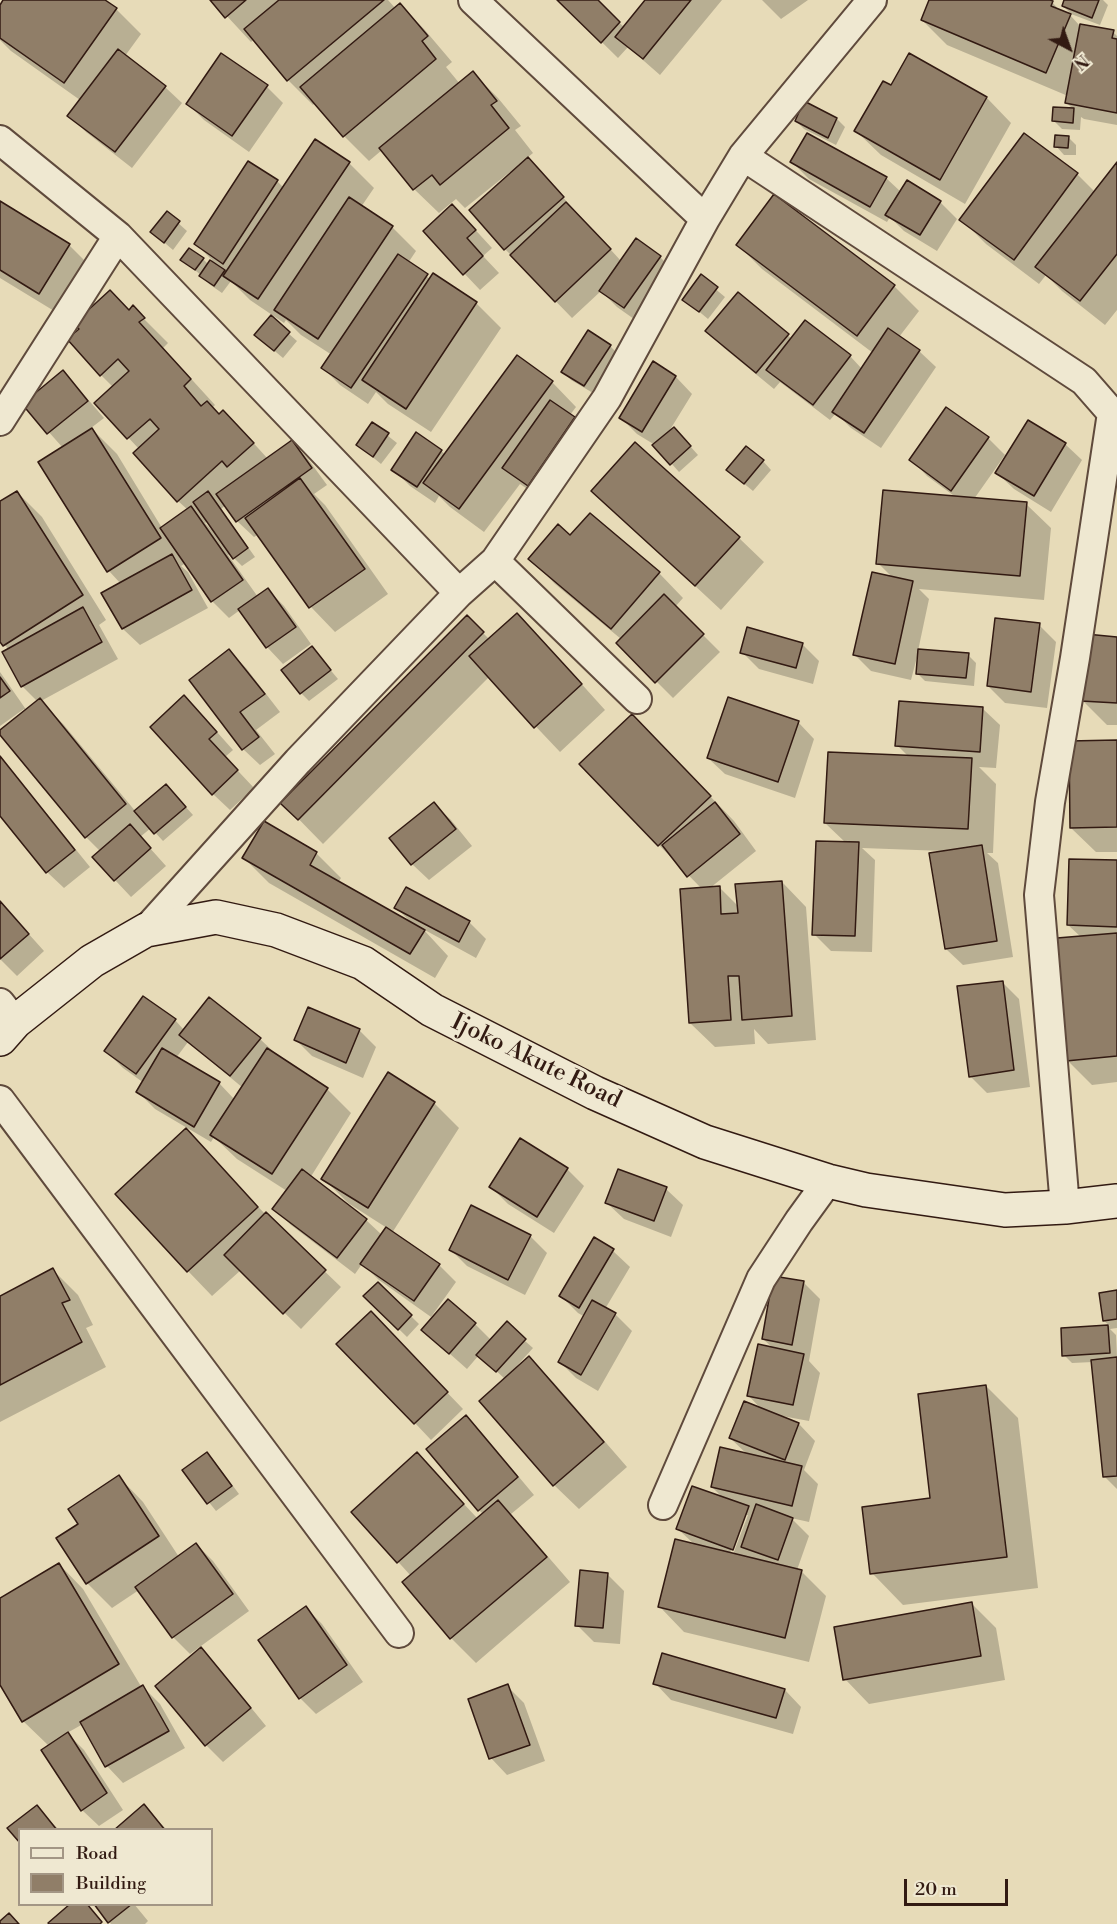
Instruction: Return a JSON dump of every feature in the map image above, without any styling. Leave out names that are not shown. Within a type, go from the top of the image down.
[{"type":"main road","name":"Ijoko Akute Road","points":[[5,1021],[92,962],[147,930],[216,917],[287,934],[363,963],[432,1010],[595,1093],[705,1142],[828,1181],[866,1190],[1005,1210],[1117,1202]]},
{"type":"street","points":[[473,0],[705,219]]},
{"type":"street","points":[[147,930],[298,761],[459,593],[495,561],[607,398],[705,219],[743,156],[872,0]]},
{"type":"street","points":[[0,140],[118,236],[459,593]]},
{"type":"street","points":[[743,156],[1084,381],[1112,413],[1075,658],[1050,802],[1039,895],[1065,1207]]},
{"type":"street","points":[[0,421],[118,236]]},
{"type":"street","points":[[495,561],[637,699]]},
{"type":"street","points":[[0,1100],[399,1634]]},
{"type":"street","points":[[663,1505],[761,1279],[828,1181]]},
{"type":"building","points":[[3,0],[105,0],[117,8],[64,83],[0,38],[0,5]]},
{"type":"building","points":[[210,0],[246,0],[225,18]]},
{"type":"building","points":[[279,0],[384,0],[287,81],[244,29]]},
{"type":"building","points":[[557,0],[598,0],[620,22],[601,43]]},
{"type":"building","points":[[645,0],[691,0],[643,59],[615,37]]},
{"type":"building","points":[[929,0],[1050,0],[1053,1],[1051,6],[1071,14],[1046,73],[921,20]]},
{"type":"building","points":[[1064,0],[1099,0],[1092,18],[1062,6]]},
{"type":"building","points":[[400,3],[428,36],[422,41],[436,59],[343,137],[300,87]]},
{"type":"building","points":[[1080,24],[1114,30],[1112,38],[1117,39],[1117,113],[1065,103]]},
{"type":"building","points":[[118,49],[166,86],[115,152],[67,116]]},
{"type":"building","points":[[221,53],[268,85],[232,136],[186,104]]},
{"type":"building","points":[[909,53],[987,97],[940,180],[854,131],[883,81],[891,85]]},
{"type":"building","points":[[473,71],[497,101],[491,105],[509,128],[440,185],[432,175],[413,190],[379,148]]},
{"type":"building","points":[[804,101],[837,118],[828,138],[795,121]]},
{"type":"building","points":[[1053,107],[1074,108],[1073,123],[1052,121]]},
{"type":"building","points":[[807,133],[887,177],[870,207],[790,162]]},
{"type":"building","points":[[1024,133],[1078,173],[1014,260],[959,220]]},
{"type":"building","points":[[1055,135],[1069,136],[1068,148],[1054,147]]},
{"type":"building","points":[[315,139],[350,162],[258,299],[223,276]]},
{"type":"building","points":[[528,157],[564,197],[504,250],[469,210]]},
{"type":"building","points":[[248,161],[278,180],[223,264],[194,244]]},
{"type":"building","points":[[1117,162],[1117,254],[1080,301],[1035,267]]},
{"type":"building","points":[[907,180],[941,201],[920,235],[885,215]]},
{"type":"building","points":[[774,194],[895,285],[857,336],[736,245]]},
{"type":"building","points":[[349,197],[393,226],[318,339],[274,310]]},
{"type":"building","points":[[0,201],[70,244],[39,294],[0,270]]},
{"type":"building","points":[[566,202],[611,249],[555,302],[510,255]]},
{"type":"building","points":[[452,204],[476,230],[467,238],[483,256],[463,275],[423,231]]},
{"type":"building","points":[[167,211],[180,221],[164,243],[150,232]]},
{"type":"building","points":[[636,238],[661,256],[624,308],[599,291]]},
{"type":"building","points":[[189,248],[204,258],[195,270],[180,260]]},
{"type":"building","points":[[398,254],[428,274],[351,388],[321,368]]},
{"type":"building","points":[[210,260],[225,270],[214,286],[199,276]]},
{"type":"building","points":[[433,273],[477,302],[406,409],[362,380]]},
{"type":"building","points":[[701,274],[718,287],[699,312],[682,300]]},
{"type":"building","points":[[110,290],[129,310],[133,305],[145,318],[139,322],[191,379],[184,386],[201,406],[207,401],[219,414],[223,410],[254,443],[227,467],[222,461],[177,502],[133,453],[159,429],[150,419],[127,439],[94,403],[129,371],[118,359],[100,376],[67,339],[79,329],[73,324]]},
{"type":"building","points":[[738,292],[789,334],[756,373],[705,331]]},
{"type":"building","points":[[271,315],[290,332],[274,351],[254,335]]},
{"type":"building","points":[[805,320],[851,355],[813,405],[766,370]]},
{"type":"building","points":[[888,328],[920,350],[864,433],[832,412]]},
{"type":"building","points":[[588,330],[611,345],[584,386],[561,372]]},
{"type":"building","points":[[517,355],[553,381],[459,509],[423,483]]},
{"type":"building","points":[[653,361],[676,376],[642,432],[619,418]]},
{"type":"building","points":[[63,370],[88,401],[47,434],[22,404]]},
{"type":"building","points":[[550,400],[575,417],[528,486],[502,468]]},
{"type":"building","points":[[946,407],[989,437],[951,491],[909,460]]},
{"type":"building","points":[[1028,420],[1066,443],[1034,496],[995,473]]},
{"type":"building","points":[[372,422],[389,433],[373,457],[356,445]]},
{"type":"building","points":[[674,427],[691,446],[670,465],[652,445]]},
{"type":"building","points":[[92,428],[161,538],[107,572],[38,462]]},
{"type":"building","points":[[416,432],[442,450],[417,487],[391,470]]},
{"type":"building","points":[[292,440],[312,468],[236,522],[216,494]]},
{"type":"building","points":[[635,442],[740,537],[695,586],[591,491]]},
{"type":"building","points":[[746,446],[764,460],[744,484],[726,470]]},
{"type":"building","points":[[300,478],[365,569],[309,608],[245,518]]},
{"type":"building","points":[[883,490],[1027,502],[1020,576],[876,564]]},
{"type":"building","points":[[17,491],[83,595],[3,646],[0,642],[0,501]]},
{"type":"building","points":[[208,491],[248,548],[233,559],[193,502]]},
{"type":"building","points":[[191,506],[243,580],[211,602],[160,528]]},
{"type":"building","points":[[590,513],[660,572],[611,629],[528,559],[558,524],[570,535]]},
{"type":"building","points":[[172,554],[192,590],[122,629],[101,593]]},
{"type":"building","points":[[872,572],[913,581],[895,664],[853,655]]},
{"type":"building","points":[[268,588],[296,627],[266,648],[238,609]]},
{"type":"building","points":[[664,594],[704,634],[655,683],[616,643]]},
{"type":"building","points":[[83,607],[102,642],[21,687],[2,652]]},
{"type":"building","points":[[517,613],[582,684],[534,728],[469,656]]},
{"type":"building","points":[[467,615],[484,632],[298,820],[280,803]]},
{"type":"building","points":[[995,618],[1040,623],[1031,692],[987,686]]},
{"type":"building","points":[[747,627],[803,643],[796,668],[740,653]]},
{"type":"building","points":[[1086,634],[1117,637],[1117,703],[1081,701]]},
{"type":"building","points":[[312,646],[331,670],[300,694],[281,670]]},
{"type":"building","points":[[229,649],[265,694],[240,712],[259,737],[242,750],[189,680]]},
{"type":"building","points":[[918,649],[969,653],[966,678],[916,674]]},
{"type":"building","points":[[0,677],[10,691],[0,698]]},
{"type":"building","points":[[184,695],[217,732],[209,739],[238,770],[212,795],[150,727]]},
{"type":"building","points":[[728,697],[799,721],[778,782],[707,758]]},
{"type":"building","points":[[40,698],[126,804],[85,838],[0,735],[0,730]]},
{"type":"building","points":[[899,701],[983,707],[980,752],[895,746]]},
{"type":"building","points":[[632,714],[711,796],[658,846],[579,764]]},
{"type":"building","points":[[1117,740],[1117,827],[1070,828],[1069,741]]},
{"type":"building","points":[[828,752],[972,758],[968,829],[824,823]]},
{"type":"building","points":[[0,756],[75,850],[46,873],[0,816]]},
{"type":"building","points":[[166,784],[186,807],[154,834],[134,811]]},
{"type":"building","points":[[434,802],[456,829],[411,865],[389,838]]},
{"type":"building","points":[[715,802],[740,834],[687,877],[662,845]]},
{"type":"building","points":[[264,821],[317,852],[310,865],[425,930],[410,954],[242,858]]},
{"type":"building","points":[[130,824],[151,848],[114,881],[92,857]]},
{"type":"building","points":[[816,841],[859,842],[855,936],[812,935]]},
{"type":"building","points":[[982,845],[997,941],[945,949],[929,853]]},
{"type":"building","points":[[1069,859],[1117,860],[1117,927],[1067,925]]},
{"type":"building","points":[[782,881],[792,1016],[742,1020],[739,976],[728,976],[731,1020],[689,1023],[680,889],[720,886],[721,914],[738,913],[735,884]]},
{"type":"building","points":[[406,887],[470,921],[459,942],[394,908]]},
{"type":"building","points":[[0,901],[29,934],[0,959]]},
{"type":"building","points":[[1117,933],[1117,1056],[1066,1061],[1057,938]]},
{"type":"building","points":[[1003,981],[1014,1070],[969,1077],[957,986]]},
{"type":"building","points":[[143,996],[176,1019],[136,1074],[104,1051]]},
{"type":"building","points":[[209,997],[261,1038],[230,1076],[179,1035]]},
{"type":"building","points":[[308,1007],[360,1029],[346,1063],[294,1040]]},
{"type":"building","points":[[162,1048],[220,1082],[194,1127],[136,1092]]},
{"type":"building","points":[[267,1048],[328,1088],[272,1174],[210,1135]]},
{"type":"building","points":[[388,1072],[435,1102],[368,1208],[321,1179]]},
{"type":"building","points":[[186,1128],[258,1207],[187,1272],[115,1194]]},
{"type":"building","points":[[520,1138],[568,1168],[537,1217],[489,1187]]},
{"type":"building","points":[[302,1169],[367,1219],[337,1258],[272,1209]]},
{"type":"building","points":[[618,1169],[667,1187],[654,1221],[605,1203]]},
{"type":"building","points":[[471,1205],[531,1235],[508,1280],[449,1250]]},
{"type":"building","points":[[266,1212],[326,1270],[283,1314],[224,1255]]},
{"type":"building","points":[[386,1227],[440,1264],[414,1301],[360,1264]]},
{"type":"building","points":[[594,1237],[614,1249],[579,1308],[559,1296]]},
{"type":"building","points":[[53,1268],[70,1300],[62,1303],[82,1342],[0,1385],[0,1296]]},
{"type":"building","points":[[773,1276],[804,1281],[792,1345],[762,1339]]},
{"type":"building","points":[[378,1282],[412,1315],[398,1330],[363,1296]]},
{"type":"building","points":[[1117,1290],[1117,1319],[1103,1321],[1099,1293]]},
{"type":"building","points":[[448,1299],[476,1323],[449,1354],[421,1330]]},
{"type":"building","points":[[592,1300],[616,1313],[581,1375],[558,1362]]},
{"type":"building","points":[[371,1311],[448,1392],[414,1424],[336,1344]]},
{"type":"building","points":[[507,1321],[526,1339],[496,1372],[476,1355]]},
{"type":"building","points":[[1108,1325],[1110,1353],[1062,1356],[1061,1328]]},
{"type":"building","points":[[758,1344],[804,1354],[793,1405],[747,1396]]},
{"type":"building","points":[[529,1356],[604,1442],[553,1486],[479,1401]]},
{"type":"building","points":[[1117,1357],[1117,1476],[1103,1477],[1091,1360]]},
{"type":"building","points":[[986,1385],[1007,1557],[870,1574],[862,1507],[930,1498],[918,1394]]},
{"type":"building","points":[[744,1401],[799,1423],[785,1460],[729,1438]]},
{"type":"building","points":[[466,1415],[518,1477],[478,1511],[426,1449]]},
{"type":"building","points":[[720,1447],[802,1466],[792,1506],[711,1487]]},
{"type":"building","points":[[207,1452],[232,1486],[207,1504],[182,1470]]},
{"type":"building","points":[[417,1452],[464,1504],[397,1563],[351,1512]]},
{"type":"building","points":[[119,1475],[159,1536],[86,1584],[56,1538],[78,1524],[68,1509]]},
{"type":"building","points":[[692,1486],[749,1506],[733,1550],[676,1529]]},
{"type":"building","points":[[498,1500],[547,1557],[450,1639],[402,1582]]},
{"type":"building","points":[[756,1504],[793,1518],[778,1560],[741,1547]]},
{"type":"building","points":[[675,1539],[802,1570],[785,1638],[658,1607]]},
{"type":"building","points":[[196,1543],[233,1594],[172,1638],[135,1587]]},
{"type":"building","points":[[59,1563],[119,1664],[22,1722],[0,1685],[0,1598]]},
{"type":"building","points":[[580,1570],[608,1573],[603,1628],[575,1626]]},
{"type":"building","points":[[972,1602],[981,1656],[843,1680],[834,1627]]},
{"type":"building","points":[[306,1606],[347,1665],[299,1699],[258,1640]]},
{"type":"building","points":[[201,1647],[251,1708],[205,1746],[155,1686]]},
{"type":"building","points":[[662,1653],[785,1689],[776,1718],[653,1684]]},
{"type":"building","points":[[508,1684],[530,1745],[489,1759],[468,1699]]},
{"type":"building","points":[[143,1685],[169,1731],[105,1767],[80,1722]]},
{"type":"building","points":[[68,1732],[107,1793],[81,1811],[41,1750]]},
{"type":"building","points":[[144,1804],[163,1828],[116,1828]]},
{"type":"building","points":[[37,1805],[55,1828],[18,1828],[18,1841],[7,1828]]},
{"type":"building","points":[[68,1906],[89,1906],[102,1922],[100,1924],[48,1923]]},
{"type":"building","points":[[95,1906],[129,1906],[108,1923]]},
{"type":"building","points":[[9,1913],[19,1924],[0,1924],[0,1921]]}]
